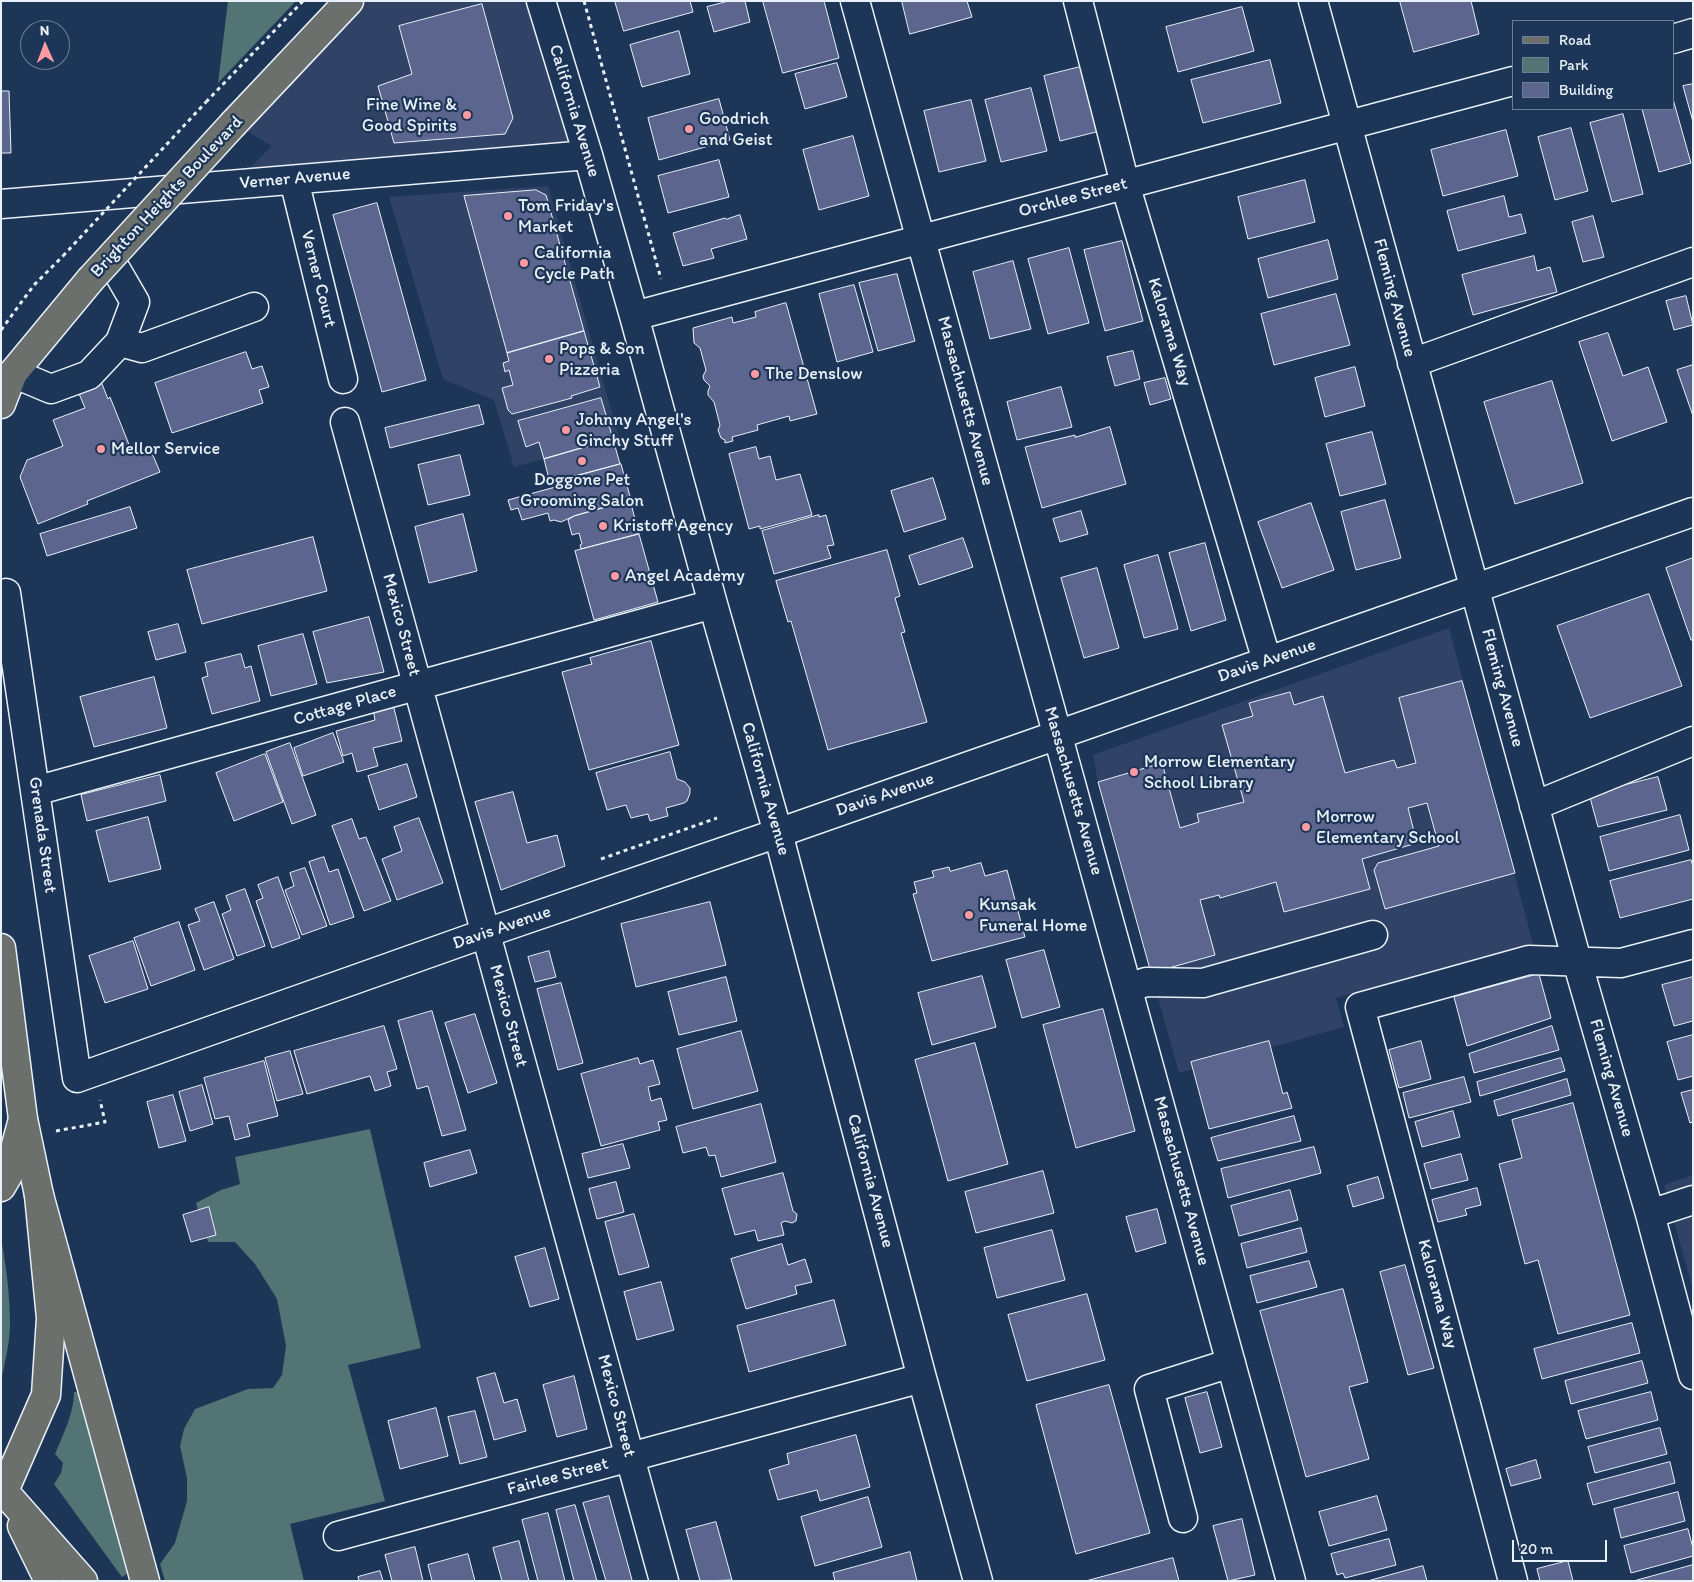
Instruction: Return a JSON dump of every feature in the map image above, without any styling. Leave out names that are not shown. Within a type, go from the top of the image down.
[{"type":"main road","name":"Brighton Heights Boulevard","points":[[1,404],[13,373],[90,280],[349,1]]},
{"type":"main road","points":[[1,948],[24,1128],[40,1195],[145,1581]]},
{"type":"main road","points":[[1,1188],[8,1174],[24,1128]]},
{"type":"main road","points":[[2,1491],[46,1395],[51,1318],[40,1195]]},
{"type":"main road","points":[[2,1491],[49,1581]]},
{"type":"main road","points":[[2,1491],[83,1581]]},
{"type":"street","name":"California Avenue","points":[[541,1],[634,316],[778,833],[922,1378],[978,1581]]},
{"type":"street","name":"Massachusetts Avenue","points":[[855,1],[1291,1581]]},
{"type":"street","name":"Kalorama Way","points":[[1078,1],[1125,184],[1267,661]]},
{"type":"street","name":"Fleming Avenue","points":[[1313,1],[1534,806],[1650,1214],[1693,1375]]},
{"type":"street","points":[[1674,39],[1693,33]]},
{"type":"street","name":"Orchlee Street","points":[[634,316],[1512,81]]},
{"type":"street","name":"Verner Avenue","points":[[1,204],[588,155]]},
{"type":"street","name":"Verner Court","points":[[294,180],[343,379]]},
{"type":"street","points":[[13,373],[51,389],[89,375],[120,342],[135,302],[110,259]]},
{"type":"street","points":[[1412,362],[1693,262]]},
{"type":"street","points":[[120,342],[142,348],[254,307]]},
{"type":"street","name":"Mexico Street","points":[[345,422],[664,1581]]},
{"type":"street","name":"Davis Avenue","points":[[77,1078],[486,933],[778,833],[1693,512]]},
{"type":"street","name":"Grenada Street","points":[[6,593],[77,1078]]},
{"type":"street","name":"Cottage Place","points":[[35,791],[713,604]]},
{"type":"street","points":[[1534,806],[1693,741]]},
{"type":"street","points":[[1128,988],[1146,982],[1203,983],[1374,935]]},
{"type":"street","points":[[1577,961],[1620,962],[1693,944]]},
{"type":"street","name":"Kalorama Way","points":[[1513,1581],[1360,1007],[1529,960],[1577,961]]},
{"type":"street","points":[[1650,1214],[1693,1200]]},
{"type":"street","points":[[1183,1518],[1149,1389],[1231,1363]]},
{"type":"street","name":"Fairlee Street","points":[[338,1536],[922,1378]]},
{"type":"path","points":[[1,330],[34,286],[303,1]]},
{"type":"path","points":[[584,1],[662,282]]},
{"type":"path","points":[[24,1128],[105,1122]]},
{"type":"shaded area","points":[[349,1],[541,1],[588,155],[233,184],[272,146],[234,123]]},
{"type":"shaded area","points":[[548,186],[619,438],[514,467],[494,400],[443,379],[389,197]]},
{"type":"shaded area","name":"Morrow Elementary School","points":[[1449,628],[1533,944],[1336,998],[1344,1027],[1179,1073],[1098,782],[1093,755]]},
{"type":"shaded area","points":[[1693,1175],[1693,1290],[1664,1185]]},
{"type":"green space","points":[[228,1],[296,1],[218,83]]},
{"type":"green space","points":[[370,1129],[421,1348],[348,1365],[385,1501],[290,1524],[304,1581],[165,1581],[160,1564],[175,1543],[187,1501],[187,1478],[180,1446],[184,1429],[195,1409],[248,1389],[273,1388],[282,1375],[286,1346],[277,1299],[255,1264],[235,1242],[208,1242],[196,1203],[221,1190],[240,1184],[235,1157]]},
{"type":"green space","points":[[1,1238],[7,1280],[10,1330],[1,1381]]},
{"type":"green space","points":[[74,1392],[79,1392],[127,1574],[122,1577],[54,1484],[61,1473],[63,1463],[55,1454],[70,1416]]},
{"type":"building","points":[[615,1],[690,1],[693,12],[624,31]]},
{"type":"building","points":[[729,1],[745,1],[750,22],[714,32],[707,7]]},
{"type":"building","points":[[763,1],[824,1],[839,58],[783,73]]},
{"type":"building","points":[[902,1],[967,1],[972,17],[910,34]]},
{"type":"building","points":[[1400,1],[1471,1],[1479,34],[1414,52]]},
{"type":"building","points":[[482,4],[513,118],[505,134],[394,143],[378,86],[412,74],[399,26]]},
{"type":"building","points":[[1242,7],[1254,51],[1178,72],[1166,27]]},
{"type":"building","points":[[679,31],[690,74],[642,87],[630,45]]},
{"type":"building","points":[[1270,60],[1281,103],[1203,123],[1191,80]]},
{"type":"building","points":[[837,63],[847,97],[805,109],[795,74]]},
{"type":"building","points":[[1088,65],[1104,130],[1060,141],[1044,76]]},
{"type":"building","points":[[1693,84],[1693,122],[1683,86]]},
{"type":"building","points":[[1031,88],[1047,151],[1001,162],[985,100]]},
{"type":"building","points":[[1,91],[9,91],[11,153],[1,153]]},
{"type":"building","name":"Goodrich and Geist","points":[[719,99],[730,140],[659,160],[648,118]]},
{"type":"building","points":[[971,100],[986,161],[939,172],[924,111]]},
{"type":"building","points":[[1674,103],[1691,163],[1659,172],[1642,110],[1674,110]]},
{"type":"building","points":[[1623,114],[1643,194],[1612,202],[1590,123]]},
{"type":"building","points":[[1571,128],[1588,191],[1555,200],[1538,137]]},
{"type":"building","points":[[1506,130],[1518,176],[1443,196],[1431,150]]},
{"type":"building","points":[[853,136],[869,196],[819,210],[803,150]]},
{"type":"building","points":[[719,160],[729,197],[668,213],[658,176]]},
{"type":"building","points":[[1305,180],[1315,222],[1248,239],[1238,197]]},
{"type":"building","points":[[536,190],[546,195],[584,331],[507,353],[464,196]]},
{"type":"building","points":[[1504,196],[1509,217],[1521,214],[1526,233],[1458,251],[1447,211]]},
{"type":"building","points":[[377,203],[426,380],[382,392],[333,215]]},
{"type":"building","points":[[740,215],[747,239],[711,249],[714,258],[683,266],[673,233]]},
{"type":"building","points":[[1593,216],[1604,257],[1583,262],[1572,222]]},
{"type":"building","points":[[1328,240],[1338,279],[1268,298],[1258,259]]},
{"type":"building","points":[[1122,241],[1143,321],[1105,331],[1084,250]]},
{"type":"building","points":[[1069,248],[1089,323],[1048,334],[1028,259]]},
{"type":"building","points":[[1534,256],[1537,271],[1550,267],[1557,292],[1473,315],[1462,275]]},
{"type":"building","points":[[1013,261],[1031,329],[990,339],[973,272]]},
{"type":"building","points":[[897,274],[915,341],[878,351],[859,283]]},
{"type":"building","points":[[854,285],[873,352],[837,362],[819,294]]},
{"type":"building","points":[[1336,294],[1350,345],[1274,365],[1261,314]]},
{"type":"building","points":[[1686,296],[1693,325],[1674,330],[1666,301]]},
{"type":"building","name":"The Denslow","points":[[786,303],[817,414],[790,421],[789,416],[757,425],[758,430],[732,437],[733,441],[725,443],[718,430],[720,425],[714,402],[708,395],[710,386],[704,380],[703,376],[706,370],[700,348],[694,343],[693,328],[732,317],[733,323],[756,317],[755,312]]},
{"type":"building","points":[[584,331],[600,387],[571,396],[572,398],[512,414],[508,410],[502,388],[513,385],[509,370],[505,372],[503,363],[509,361],[507,353]]},
{"type":"building","points":[[1608,333],[1623,376],[1648,367],[1667,422],[1612,441],[1579,342]]},
{"type":"building","points":[[1133,351],[1140,379],[1115,386],[1107,357]]},
{"type":"building","points":[[246,352],[252,369],[262,366],[269,387],[259,390],[263,403],[172,433],[155,383]]},
{"type":"building","points":[[1693,365],[1693,416],[1677,370]]},
{"type":"building","points":[[1355,367],[1365,406],[1325,417],[1315,378]]},
{"type":"building","points":[[1165,378],[1171,399],[1150,405],[1144,383]]},
{"type":"building","points":[[100,379],[108,399],[110,397],[132,452],[149,446],[160,472],[87,501],[88,504],[38,524],[20,477],[27,460],[63,446],[53,420],[85,408],[77,389]]},
{"type":"building","points":[[1552,381],[1583,483],[1515,504],[1484,402]]},
{"type":"building","points":[[1061,387],[1072,427],[1017,440],[1007,402]]},
{"type":"building","name":"Johnny Angel's Ginchy Stuff","points":[[601,398],[613,439],[544,459],[539,442],[526,447],[518,421]]},
{"type":"building","points":[[479,405],[484,424],[390,448],[385,428]]},
{"type":"building","points":[[1110,427],[1126,484],[1042,508],[1025,447],[1075,435],[1075,437]]},
{"type":"building","points":[[1372,432],[1386,484],[1340,496],[1326,444]]},
{"type":"building","name":"Doggone Pet Grooming Salon","points":[[613,439],[620,464],[550,483],[544,459]]},
{"type":"building","points":[[756,447],[759,459],[770,456],[776,480],[800,474],[812,515],[760,529],[760,526],[749,529],[729,454]]},
{"type":"building","points":[[460,455],[470,495],[428,505],[418,465]]},
{"type":"building","points":[[621,464],[631,500],[574,516],[561,522],[550,521],[548,513],[522,520],[518,508],[511,510],[508,500],[559,486],[557,481]]},
{"type":"building","points":[[933,478],[946,519],[904,532],[891,491]]},
{"type":"building","name":"Kristoff Agency","points":[[630,500],[639,534],[581,549],[580,545],[582,544],[579,533],[572,535],[568,520],[574,516]]},
{"type":"building","points":[[1385,500],[1401,558],[1356,570],[1341,512]]},
{"type":"building","points":[[1311,503],[1334,570],[1282,588],[1258,522]]},
{"type":"building","points":[[130,507],[137,528],[47,556],[40,534]]},
{"type":"building","points":[[1081,511],[1088,534],[1060,542],[1053,519]]},
{"type":"building","points":[[463,514],[477,571],[429,583],[415,527]]},
{"type":"building","points":[[819,515],[819,517],[826,515],[834,545],[827,546],[831,558],[774,574],[762,531]]},
{"type":"building","points":[[639,534],[658,602],[594,620],[575,551]]},
{"type":"building","points":[[313,537],[327,591],[202,624],[187,570]]},
{"type":"building","points":[[963,538],[973,567],[919,585],[909,556]]},
{"type":"building","points":[[1205,543],[1226,620],[1191,631],[1169,553]]},
{"type":"building","points":[[887,550],[900,596],[895,598],[905,632],[901,633],[927,722],[828,750],[791,621],[788,622],[776,581]]},
{"type":"building","points":[[1158,555],[1178,629],[1144,638],[1124,565]]},
{"type":"building","points":[[1693,558],[1693,640],[1691,640],[1666,568]]},
{"type":"building","points":[[1097,568],[1119,648],[1084,658],[1061,578]]},
{"type":"building","points":[[1649,594],[1682,686],[1590,718],[1557,626]]},
{"type":"building","points":[[369,617],[384,672],[327,683],[313,632]]},
{"type":"building","points":[[178,624],[186,652],[156,660],[148,632]]},
{"type":"building","points":[[303,634],[317,684],[271,696],[258,646]]},
{"type":"building","points":[[651,641],[679,745],[589,770],[562,672],[592,664],[590,658]]},
{"type":"building","points":[[241,654],[245,668],[251,666],[260,701],[212,714],[202,678],[208,676],[205,663]]},
{"type":"building","points":[[154,677],[167,728],[94,747],[80,697]]},
{"type":"building","points":[[1462,681],[1515,873],[1385,909],[1374,870],[1378,863],[1439,846],[1427,803],[1408,808],[1417,843],[1362,859],[1370,889],[1284,912],[1276,882],[1220,898],[1219,895],[1200,900],[1215,955],[1151,973],[1098,782],[1162,763],[1180,828],[1199,822],[1197,814],[1244,802],[1222,725],[1253,716],[1249,703],[1290,692],[1294,705],[1323,696],[1345,773],[1394,760],[1397,768],[1416,763],[1399,698]]},
{"type":"building","points":[[393,704],[402,741],[373,748],[378,766],[357,772],[352,753],[343,756],[336,731],[375,720],[373,709]]},
{"type":"building","points":[[333,733],[344,762],[303,776],[294,748]]},
{"type":"building","points":[[290,743],[316,815],[292,824],[266,752]]},
{"type":"building","points":[[670,752],[677,779],[685,782],[690,788],[687,801],[666,808],[668,816],[650,821],[648,814],[631,818],[626,805],[607,810],[596,773]]},
{"type":"building","points":[[265,754],[283,802],[234,821],[216,773]]},
{"type":"building","points":[[407,764],[417,797],[379,810],[368,776]]},
{"type":"building","points":[[160,775],[166,801],[87,821],[81,795]]},
{"type":"building","points":[[1658,777],[1667,810],[1598,827],[1589,794]]},
{"type":"building","points":[[513,792],[527,843],[557,835],[565,866],[501,890],[475,802]]},
{"type":"building","points":[[1680,815],[1689,850],[1609,871],[1600,837]]},
{"type":"building","points":[[148,817],[161,869],[109,882],[96,831]]},
{"type":"building","points":[[419,818],[443,883],[397,900],[382,859],[402,851],[394,827]]},
{"type":"building","points":[[352,819],[359,839],[366,837],[391,901],[364,911],[332,826]]},
{"type":"building","points":[[324,857],[329,872],[338,869],[354,917],[330,925],[309,862]]},
{"type":"building","points":[[1691,860],[1693,866],[1693,899],[1620,918],[1610,881]]},
{"type":"building","name":"Kunsak Funeral Home","points":[[981,863],[985,876],[1007,870],[1025,937],[932,961],[913,894],[917,893],[914,882],[934,877],[932,871],[949,867],[950,871]]},
{"type":"building","points":[[305,868],[327,926],[302,935],[285,890],[294,886],[290,873]]},
{"type":"building","points":[[278,877],[300,938],[272,948],[256,901],[263,898],[258,885]]},
{"type":"building","points":[[245,889],[265,946],[237,956],[222,914],[231,910],[226,896]]},
{"type":"building","points":[[214,902],[234,959],[204,970],[188,925],[200,921],[195,909]]},
{"type":"building","points":[[710,902],[726,965],[636,987],[621,924]]},
{"type":"building","points":[[179,922],[195,970],[151,986],[134,938]]},
{"type":"building","points":[[133,941],[148,989],[105,1003],[89,956]]},
{"type":"building","points":[[1044,950],[1060,1007],[1022,1018],[1006,960]]},
{"type":"building","points":[[549,951],[556,977],[535,982],[528,957]]},
{"type":"building","points":[[1539,974],[1551,1018],[1467,1046],[1454,997]]},
{"type":"building","points":[[982,976],[996,1027],[932,1045],[918,993]]},
{"type":"building","points":[[726,977],[737,1021],[679,1035],[668,992]]},
{"type":"building","points":[[1693,977],[1693,1021],[1674,1026],[1662,985]]},
{"type":"building","points":[[561,983],[583,1063],[558,1070],[537,989]]},
{"type":"building","points":[[1103,1009],[1135,1131],[1076,1148],[1043,1025]]},
{"type":"building","points":[[432,1011],[466,1130],[442,1136],[428,1086],[417,1089],[398,1021]]},
{"type":"building","points":[[475,1014],[497,1083],[468,1093],[445,1023]]},
{"type":"building","points":[[384,1026],[397,1069],[387,1072],[391,1086],[375,1091],[370,1076],[307,1094],[294,1051]]},
{"type":"building","points":[[1552,1026],[1559,1050],[1474,1073],[1469,1054]]},
{"type":"building","points":[[741,1031],[758,1091],[693,1109],[677,1049]]},
{"type":"building","points":[[1693,1035],[1693,1076],[1678,1080],[1667,1042]]},
{"type":"building","points":[[1269,1041],[1283,1094],[1287,1092],[1292,1108],[1209,1129],[1191,1062]]},
{"type":"building","points":[[1421,1041],[1431,1079],[1399,1088],[1389,1050]]},
{"type":"building","points":[[975,1043],[1008,1164],[948,1181],[915,1060]]},
{"type":"building","points":[[290,1051],[303,1094],[277,1101],[265,1058]]},
{"type":"building","points":[[638,1058],[640,1064],[653,1060],[660,1084],[648,1087],[651,1101],[661,1098],[667,1120],[658,1122],[660,1130],[601,1146],[581,1074]]},
{"type":"building","points":[[1561,1058],[1565,1071],[1480,1096],[1477,1082]]},
{"type":"building","points":[[264,1061],[278,1116],[247,1124],[250,1136],[235,1140],[229,1116],[215,1119],[204,1078]]},
{"type":"building","points":[[1464,1077],[1471,1102],[1409,1118],[1403,1093]]},
{"type":"building","points":[[1567,1079],[1571,1095],[1498,1116],[1494,1101]]},
{"type":"building","points":[[202,1085],[213,1124],[190,1131],[179,1092]]},
{"type":"building","points":[[1693,1090],[1693,1122],[1690,1123],[1681,1093]]},
{"type":"building","points":[[173,1095],[186,1141],[159,1148],[147,1102]]},
{"type":"building","points":[[1573,1103],[1630,1315],[1558,1334],[1538,1260],[1525,1264],[1499,1164],[1522,1158],[1512,1120]]},
{"type":"building","points":[[761,1104],[776,1162],[721,1177],[715,1155],[709,1156],[706,1147],[683,1153],[676,1127]]},
{"type":"building","points":[[1453,1111],[1460,1137],[1422,1147],[1415,1122]]},
{"type":"building","points":[[1294,1116],[1301,1141],[1218,1161],[1211,1138]]},
{"type":"building","points":[[623,1144],[630,1168],[588,1178],[582,1154]]},
{"type":"building","points":[[1314,1147],[1321,1173],[1228,1198],[1221,1169]]},
{"type":"building","points":[[470,1150],[477,1173],[430,1187],[424,1163]]},
{"type":"building","points":[[1461,1154],[1468,1180],[1431,1189],[1424,1164]]},
{"type":"building","points":[[1043,1171],[1054,1213],[976,1233],[965,1192]]},
{"type":"building","points":[[783,1173],[793,1211],[797,1214],[796,1221],[781,1223],[784,1235],[758,1241],[755,1230],[735,1235],[722,1189]]},
{"type":"building","points":[[1378,1177],[1384,1198],[1353,1207],[1347,1186]]},
{"type":"building","points":[[616,1182],[624,1212],[597,1219],[589,1189]]},
{"type":"building","points":[[1477,1188],[1481,1205],[1465,1209],[1467,1215],[1438,1222],[1432,1200]]},
{"type":"building","points":[[1290,1190],[1298,1220],[1239,1236],[1231,1206]]},
{"type":"building","points":[[209,1207],[216,1235],[191,1242],[183,1215]]},
{"type":"building","points":[[1157,1209],[1166,1243],[1136,1252],[1126,1217]]},
{"type":"building","points":[[634,1214],[649,1267],[619,1275],[605,1222]]},
{"type":"building","points":[[1301,1228],[1307,1252],[1247,1268],[1241,1244]]},
{"type":"building","points":[[1052,1230],[1065,1280],[997,1298],[984,1248]]},
{"type":"building","points":[[782,1244],[788,1265],[805,1259],[812,1282],[795,1286],[797,1294],[746,1309],[731,1259]]},
{"type":"building","points":[[545,1248],[559,1299],[530,1307],[515,1257]]},
{"type":"building","points":[[1309,1261],[1317,1287],[1257,1303],[1250,1276]]},
{"type":"building","points":[[1405,1265],[1434,1368],[1408,1375],[1380,1272]]},
{"type":"building","points":[[661,1282],[674,1330],[637,1340],[624,1292]]},
{"type":"building","points":[[1343,1289],[1368,1382],[1349,1387],[1369,1459],[1306,1477],[1260,1311]]},
{"type":"building","points":[[1087,1294],[1105,1360],[1027,1381],[1008,1315]]},
{"type":"building","points":[[834,1300],[846,1345],[749,1372],[737,1326]]},
{"type":"building","points":[[1632,1323],[1640,1353],[1542,1379],[1534,1349]]},
{"type":"building","points":[[1642,1361],[1648,1383],[1571,1404],[1565,1381]]},
{"type":"building","points":[[495,1373],[504,1403],[517,1399],[526,1431],[494,1440],[477,1378]]},
{"type":"building","points":[[574,1376],[587,1429],[557,1437],[543,1385]]},
{"type":"building","points":[[1109,1385],[1150,1533],[1076,1554],[1036,1405]]},
{"type":"building","points":[[1207,1392],[1222,1447],[1200,1453],[1185,1398]]},
{"type":"building","points":[[1651,1392],[1658,1420],[1586,1439],[1578,1411]]},
{"type":"building","points":[[436,1408],[448,1456],[400,1469],[388,1421]]},
{"type":"building","points":[[475,1411],[487,1457],[460,1464],[448,1417]]},
{"type":"building","points":[[1660,1428],[1667,1454],[1595,1473],[1588,1447]]},
{"type":"building","points":[[856,1435],[870,1487],[820,1501],[817,1490],[778,1500],[769,1470],[789,1464],[787,1454]]},
{"type":"building","points":[[1536,1460],[1541,1478],[1511,1486],[1506,1469]]},
{"type":"building","points":[[1670,1462],[1675,1483],[1593,1505],[1587,1484]]},
{"type":"building","points":[[1678,1492],[1685,1521],[1621,1538],[1614,1509]]},
{"type":"building","points":[[609,1496],[632,1580],[630,1581],[606,1581],[583,1503]]},
{"type":"building","points":[[1377,1496],[1387,1530],[1329,1546],[1319,1512]]},
{"type":"building","points":[[868,1497],[882,1547],[815,1566],[801,1517]]},
{"type":"building","points":[[575,1505],[597,1581],[574,1581],[556,1510]]},
{"type":"building","points":[[548,1513],[565,1581],[538,1581],[522,1520]]},
{"type":"building","points":[[1242,1519],[1255,1575],[1228,1581],[1213,1526]]},
{"type":"building","points":[[716,1522],[732,1580],[700,1581],[686,1530]]},
{"type":"building","points":[[1688,1529],[1693,1556],[1631,1573],[1624,1546]]},
{"type":"building","points":[[1389,1539],[1396,1565],[1345,1578],[1343,1573],[1337,1575],[1331,1554]]},
{"type":"building","points":[[519,1541],[529,1581],[502,1581],[493,1548]]},
{"type":"building","points":[[415,1547],[423,1581],[392,1581],[385,1555]]},
{"type":"building","points":[[910,1552],[917,1581],[835,1581],[833,1573]]},
{"type":"building","points":[[468,1554],[475,1581],[432,1581],[428,1565]]},
{"type":"building","points":[[1173,1558],[1179,1581],[1086,1581]]},
{"type":"building","points":[[1568,1561],[1573,1581],[1540,1581],[1537,1569]]},
{"type":"building","points":[[1693,1565],[1693,1581],[1634,1581]]},
{"type":"building","points":[[1423,1566],[1427,1581],[1368,1581]]},
{"type":"building","points":[[380,1571],[383,1581],[359,1581],[358,1577]]},
{"type":"place","name":"Fine Wine & Good Spirits","points":[[467,115]]},
{"type":"place","name":"Goodrich and Geist","points":[[689,129]]},
{"type":"place","name":"Tom Friday's Market","points":[[508,216]]},
{"type":"place","name":"California Cycle Path","points":[[524,263]]},
{"type":"place","name":"Pops & Son Pizzeria","points":[[549,359]]},
{"type":"place","name":"The Denslow","points":[[755,374]]},
{"type":"place","name":"Johnny Angel's Ginchy Stuff","points":[[566,430]]},
{"type":"place","name":"Mellor Service","points":[[101,449]]},
{"type":"place","name":"Doggone Pet Grooming Salon","points":[[582,461]]},
{"type":"place","name":"Kristoff Agency","points":[[603,526]]},
{"type":"place","name":"Angel Academy","points":[[615,576]]},
{"type":"place","name":"Morrow Elementary School Library","points":[[1134,772]]},
{"type":"place","name":"Morrow Elementary School","points":[[1306,827]]},
{"type":"place","name":"Kunsak Funeral Home","points":[[969,915]]}]
